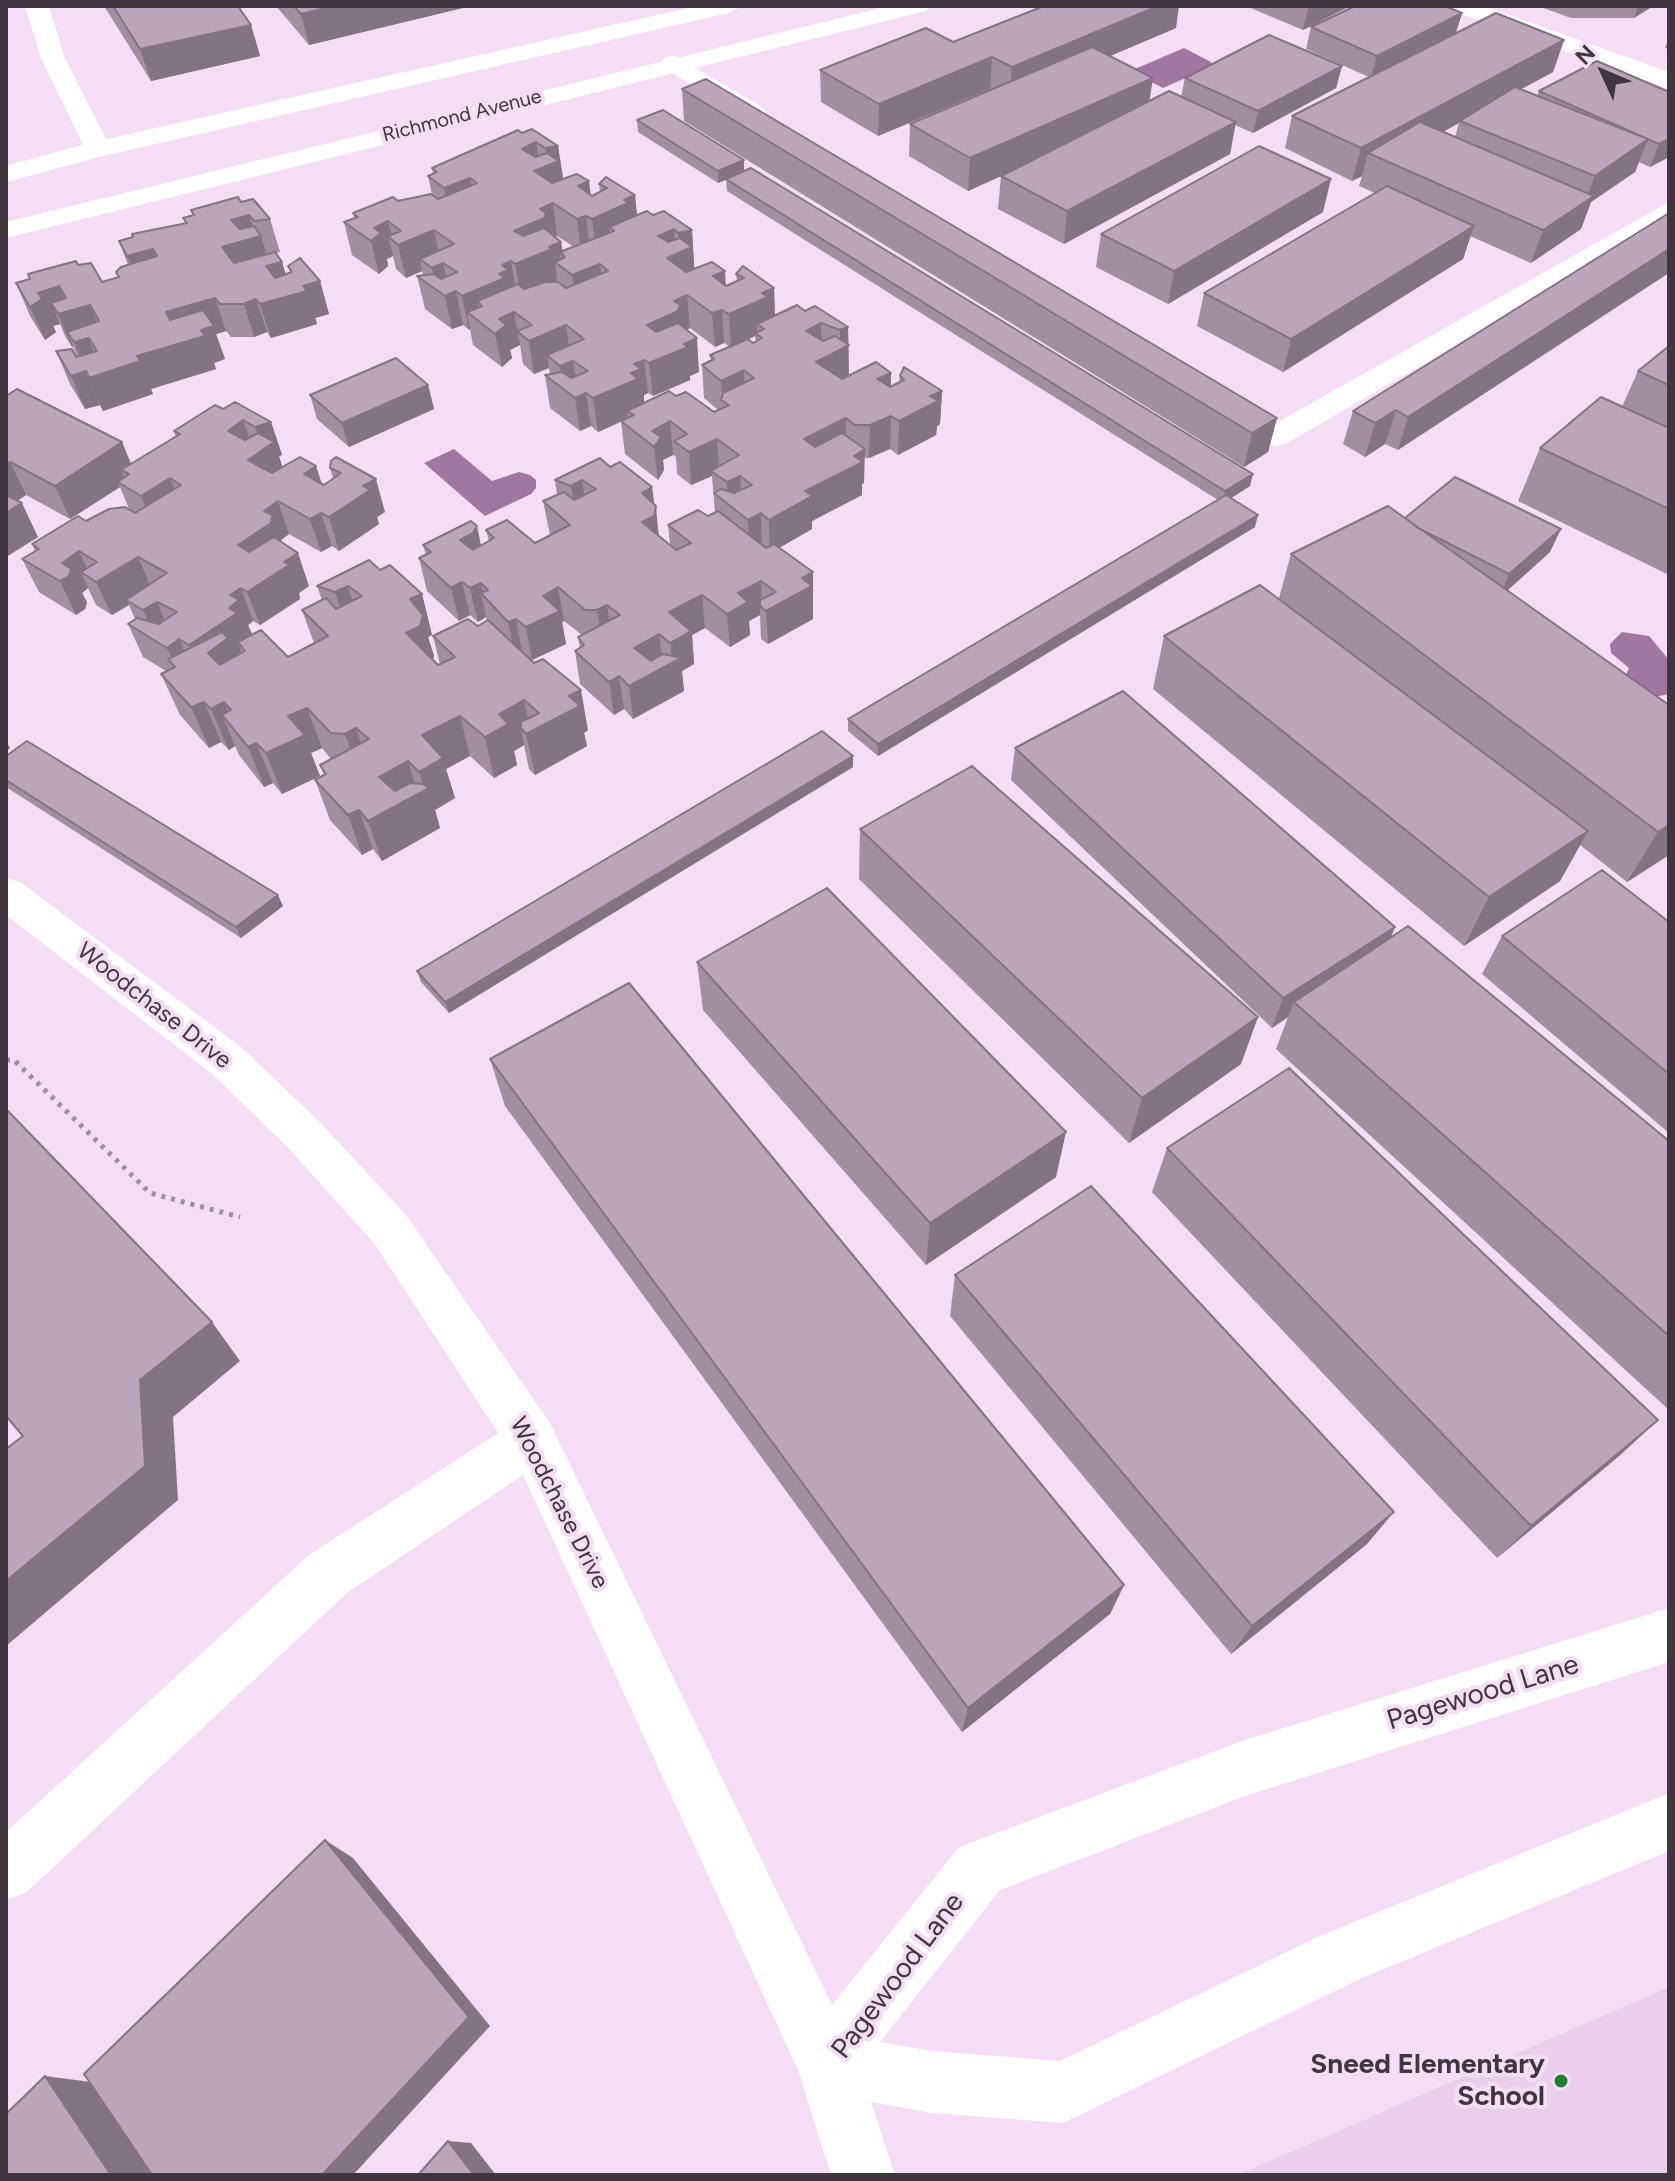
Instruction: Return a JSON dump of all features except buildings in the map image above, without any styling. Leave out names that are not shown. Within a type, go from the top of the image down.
[{"type":"street","points":[[6,200],[72,181],[93,170],[98,149],[53,58],[37,6]]},
{"type":"street","name":"Richmond Avenue","points":[[6,230],[673,63],[918,6]]},
{"type":"street","points":[[1461,6],[1669,81]]},
{"type":"street","points":[[722,8],[765,43]]},
{"type":"street","name":"Richmond Avenue","points":[[6,174],[98,149],[722,8]]},
{"type":"street","points":[[673,63],[775,126]]},
{"type":"street","points":[[1198,386],[1276,436],[1669,210]]},
{"type":"street","name":"Woodchase Drive","points":[[6,893],[226,1060],[305,1136],[390,1229],[532,1440],[827,2063],[863,2175]]},
{"type":"street","points":[[6,1871],[328,1574],[532,1440]]},
{"type":"street","name":"Pagewood Lane","points":[[1669,1635],[1245,1768],[980,1868],[890,1977],[827,2063],[932,2082],[1063,2092],[1341,1957],[1669,1822]]},
{"type":"path","points":[[6,1060],[14,1060],[150,1193],[240,1217]]},
{"type":"shaded area","points":[[1184,48],[1211,62],[1210,67],[1163,88],[1130,71]]},
{"type":"shaded area","points":[[454,449],[492,481],[519,472],[536,480],[536,488],[531,494],[485,516],[424,463]]},
{"type":"shaded area","points":[[1622,632],[1649,636],[1669,660],[1669,694],[1654,697],[1624,679],[1629,668],[1611,653],[1610,644]]},
{"type":"shaded area","name":"Sneed Elementary School","points":[[1669,1987],[1669,2175],[1238,2175]]},
{"type":"place","name":"Sneed Elementary School","points":[[1561,2081]]}]
